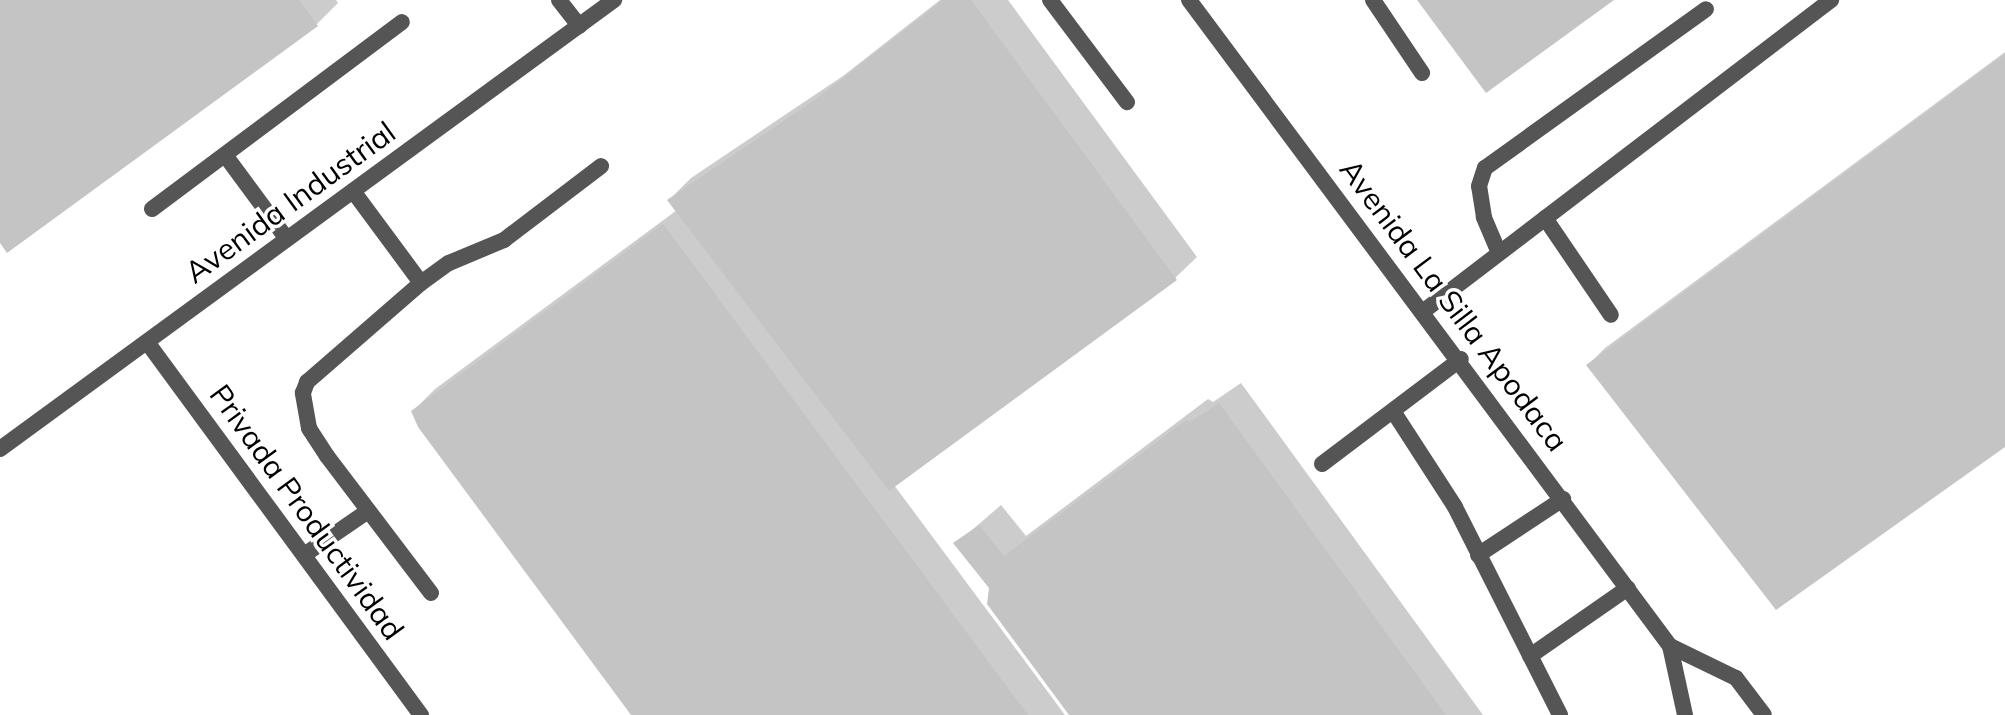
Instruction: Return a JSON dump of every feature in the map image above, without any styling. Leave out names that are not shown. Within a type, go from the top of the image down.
[{"type":"street","points":[[559,0],[579,26]]},
{"type":"street","name":"Avenida Industrial","points":[[0,449],[614,0]]},
{"type":"street","points":[[1050,0],[1127,102]]},
{"type":"street","name":"Avenida La Silla Apodaca","points":[[1189,0],[1425,310],[1670,646],[1685,715]]},
{"type":"street","points":[[1373,0],[1422,73]]},
{"type":"street","points":[[1425,310],[1831,0]]},
{"type":"street","points":[[1499,253],[1484,217],[1479,186],[1485,168],[1706,9]]},
{"type":"street","points":[[152,209],[402,22]]},
{"type":"street","points":[[225,155],[287,239]]},
{"type":"street","points":[[431,593],[309,428],[303,393],[307,382],[421,283],[449,263],[504,240],[601,166]]},
{"type":"street","points":[[353,191],[421,283]]},
{"type":"street","points":[[1545,218],[1611,315]]},
{"type":"street","name":"Privada Productividad","points":[[147,342],[421,715]]},
{"type":"street","points":[[1322,464],[1461,359]]},
{"type":"street","points":[[1393,411],[1436,473],[1560,715]]},
{"type":"street","points":[[1478,555],[1563,499]]},
{"type":"street","points":[[304,555],[368,511]]},
{"type":"street","points":[[1530,656],[1628,588]]},
{"type":"street","name":"Avenida La Silla Apodaca","points":[[1670,646],[1736,678],[1764,715]]},
{"type":"building","points":[[0,0],[299,0],[318,26],[7,253],[0,243]]},
{"type":"building","points":[[943,0],[971,0],[1177,280],[889,491],[667,200],[819,97]]},
{"type":"building","points":[[1417,0],[1614,0],[1486,93]]},
{"type":"building","points":[[2005,54],[2005,447],[1776,610],[1586,365]]},
{"type":"building","points":[[663,224],[1028,715],[631,715],[418,427],[411,411]]},
{"type":"building","points":[[1219,403],[1446,715],[1069,715],[987,604],[989,588],[953,543],[979,525],[1004,556],[1186,420],[1190,422]]}]
